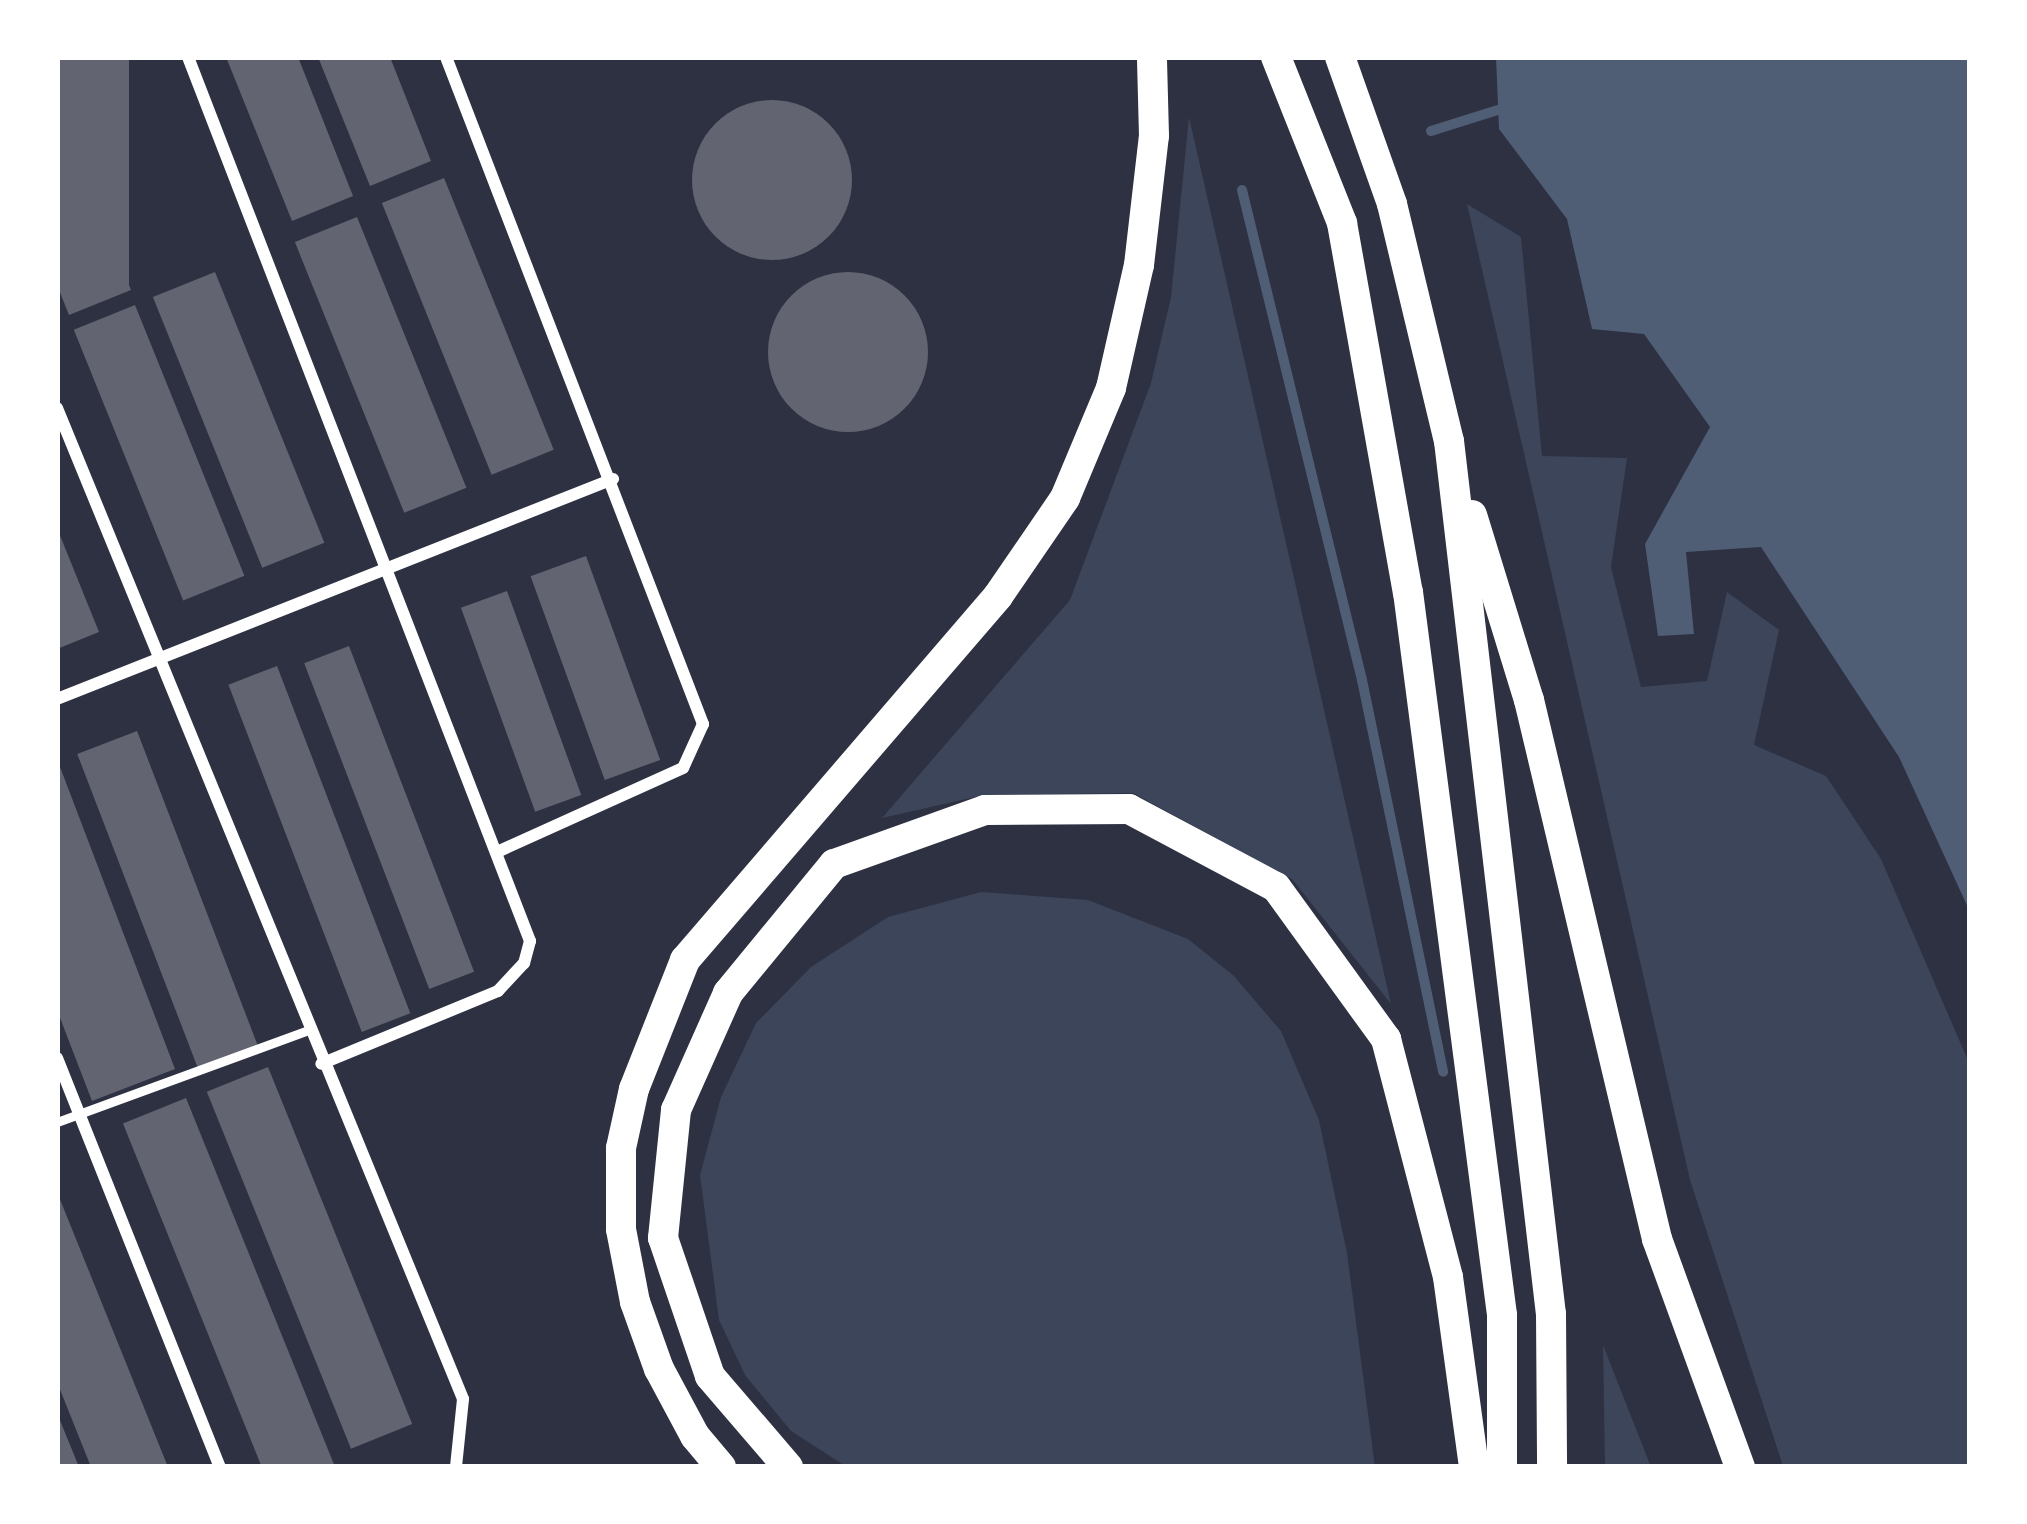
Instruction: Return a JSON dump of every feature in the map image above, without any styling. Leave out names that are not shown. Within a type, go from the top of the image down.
[{"type":"highway","points":[[722,1467],[668,1386],[635,1302],[621,1229],[621,1148],[634,1089],[685,960],[998,596],[1065,498],[1111,388],[1139,266],[1154,136],[1153,57]]},
{"type":"highway","points":[[1276,57],[1342,223],[1408,592],[1502,1315],[1502,1467]]},
{"type":"highway","points":[[1340,57],[1392,204],[1449,441],[1529,700],[1657,1239],[1740,1467]]},
{"type":"highway","points":[[1449,441],[1551,1314],[1552,1467]]},
{"type":"highway","points":[[788,1467],[710,1376],[663,1238],[676,1110],[728,993],[834,864],[985,810],[1129,809],[1276,887],[1386,1039],[1448,1276],[1474,1467]]},
{"type":"street","points":[[188,57],[382,569],[496,852],[530,955],[498,991],[321,1064]]},
{"type":"street","points":[[446,57],[698,700],[702,738],[683,768],[496,852]]},
{"type":"street","points":[[57,408],[155,659],[463,1400],[464,1445],[456,1467]]},
{"type":"street","points":[[57,699],[613,479]]},
{"type":"street","points":[[57,1058],[220,1467]]},
{"type":"lane","points":[[57,1122],[308,1030]]},
{"type":"shaded area","points":[[1496,57],[1970,57],[1970,912],[1899,757],[1761,547],[1686,552],[1694,634],[1658,636],[1645,544],[1710,427],[1644,334],[1592,329],[1567,219],[1499,129]]},
{"type":"shaded area","points":[[1189,117],[1391,1004],[1292,879],[1133,793],[984,795],[882,818],[1070,600],[1151,383],[1171,297]]},
{"type":"shaded area","points":[[1467,204],[1521,237],[1542,456],[1627,458],[1611,567],[1641,687],[1707,681],[1727,592],[1779,630],[1754,745],[1826,776],[1881,859],[1970,1065],[1970,1467],[1783,1466],[1690,1180]]},
{"type":"shaded area","points":[[981,892],[1088,900],[1188,939],[1234,976],[1281,1031],[1319,1120],[1347,1253],[1375,1467],[847,1467],[791,1431],[745,1375],[719,1320],[700,1175],[721,1097],[756,1023],[811,967],[888,917]]},
{"type":"shaded area","points":[[1603,1345],[1651,1467],[1605,1467]]},
{"type":"building","points":[[57,57],[129,57],[129,290],[57,290]]},
{"type":"building","points":[[226,57],[298,57],[353,196],[292,221]]},
{"type":"building","points":[[318,57],[390,57],[431,161],[370,186]]},
{"type":"building","points":[[772,100],[803,106],[829,123],[846,149],[852,180],[846,211],[829,237],[803,254],[772,260],[741,254],[715,237],[698,211],[692,180],[698,149],[715,123],[741,106]]},
{"type":"building","points":[[57,106],[131,290],[69,315],[57,285]]},
{"type":"building","points":[[444,178],[554,450],[492,475],[382,203]]},
{"type":"building","points":[[357,217],[466,488],[404,513],[295,242]]},
{"type":"building","points":[[215,272],[324,543],[262,568],[153,297]]},
{"type":"building","points":[[848,272],[879,278],[905,295],[922,321],[928,352],[922,383],[905,409],[879,426],[848,432],[817,426],[791,409],[774,383],[768,352],[774,321],[791,295],[817,278]]},
{"type":"building","points":[[135,305],[244,576],[183,600],[74,330]]},
{"type":"building","points":[[57,528],[99,632],[57,649]]},
{"type":"building","points":[[586,556],[660,760],[605,780],[531,576]]},
{"type":"building","points":[[507,591],[581,795],[535,812],[461,608]]},
{"type":"building","points":[[349,646],[474,972],[429,989],[304,663]]},
{"type":"building","points":[[277,666],[410,1013],[362,1032],[228,685]]},
{"type":"building","points":[[137,731],[258,1046],[198,1069],[77,754]]},
{"type":"building","points":[[57,759],[175,1069],[92,1101],[57,1010]]},
{"type":"building","points":[[268,1067],[412,1424],[351,1449],[207,1092]]},
{"type":"building","points":[[186,1098],[335,1467],[262,1467],[123,1123]]},
{"type":"building","points":[[57,1192],[168,1467],[91,1467],[57,1382]]},
{"type":"building","points":[[57,1413],[79,1467],[57,1467]]},
{"type":"waterway","points":[[1431,131],[1498,110]]},
{"type":"waterway","points":[[1242,190],[1362,680],[1443,1072]]}]
